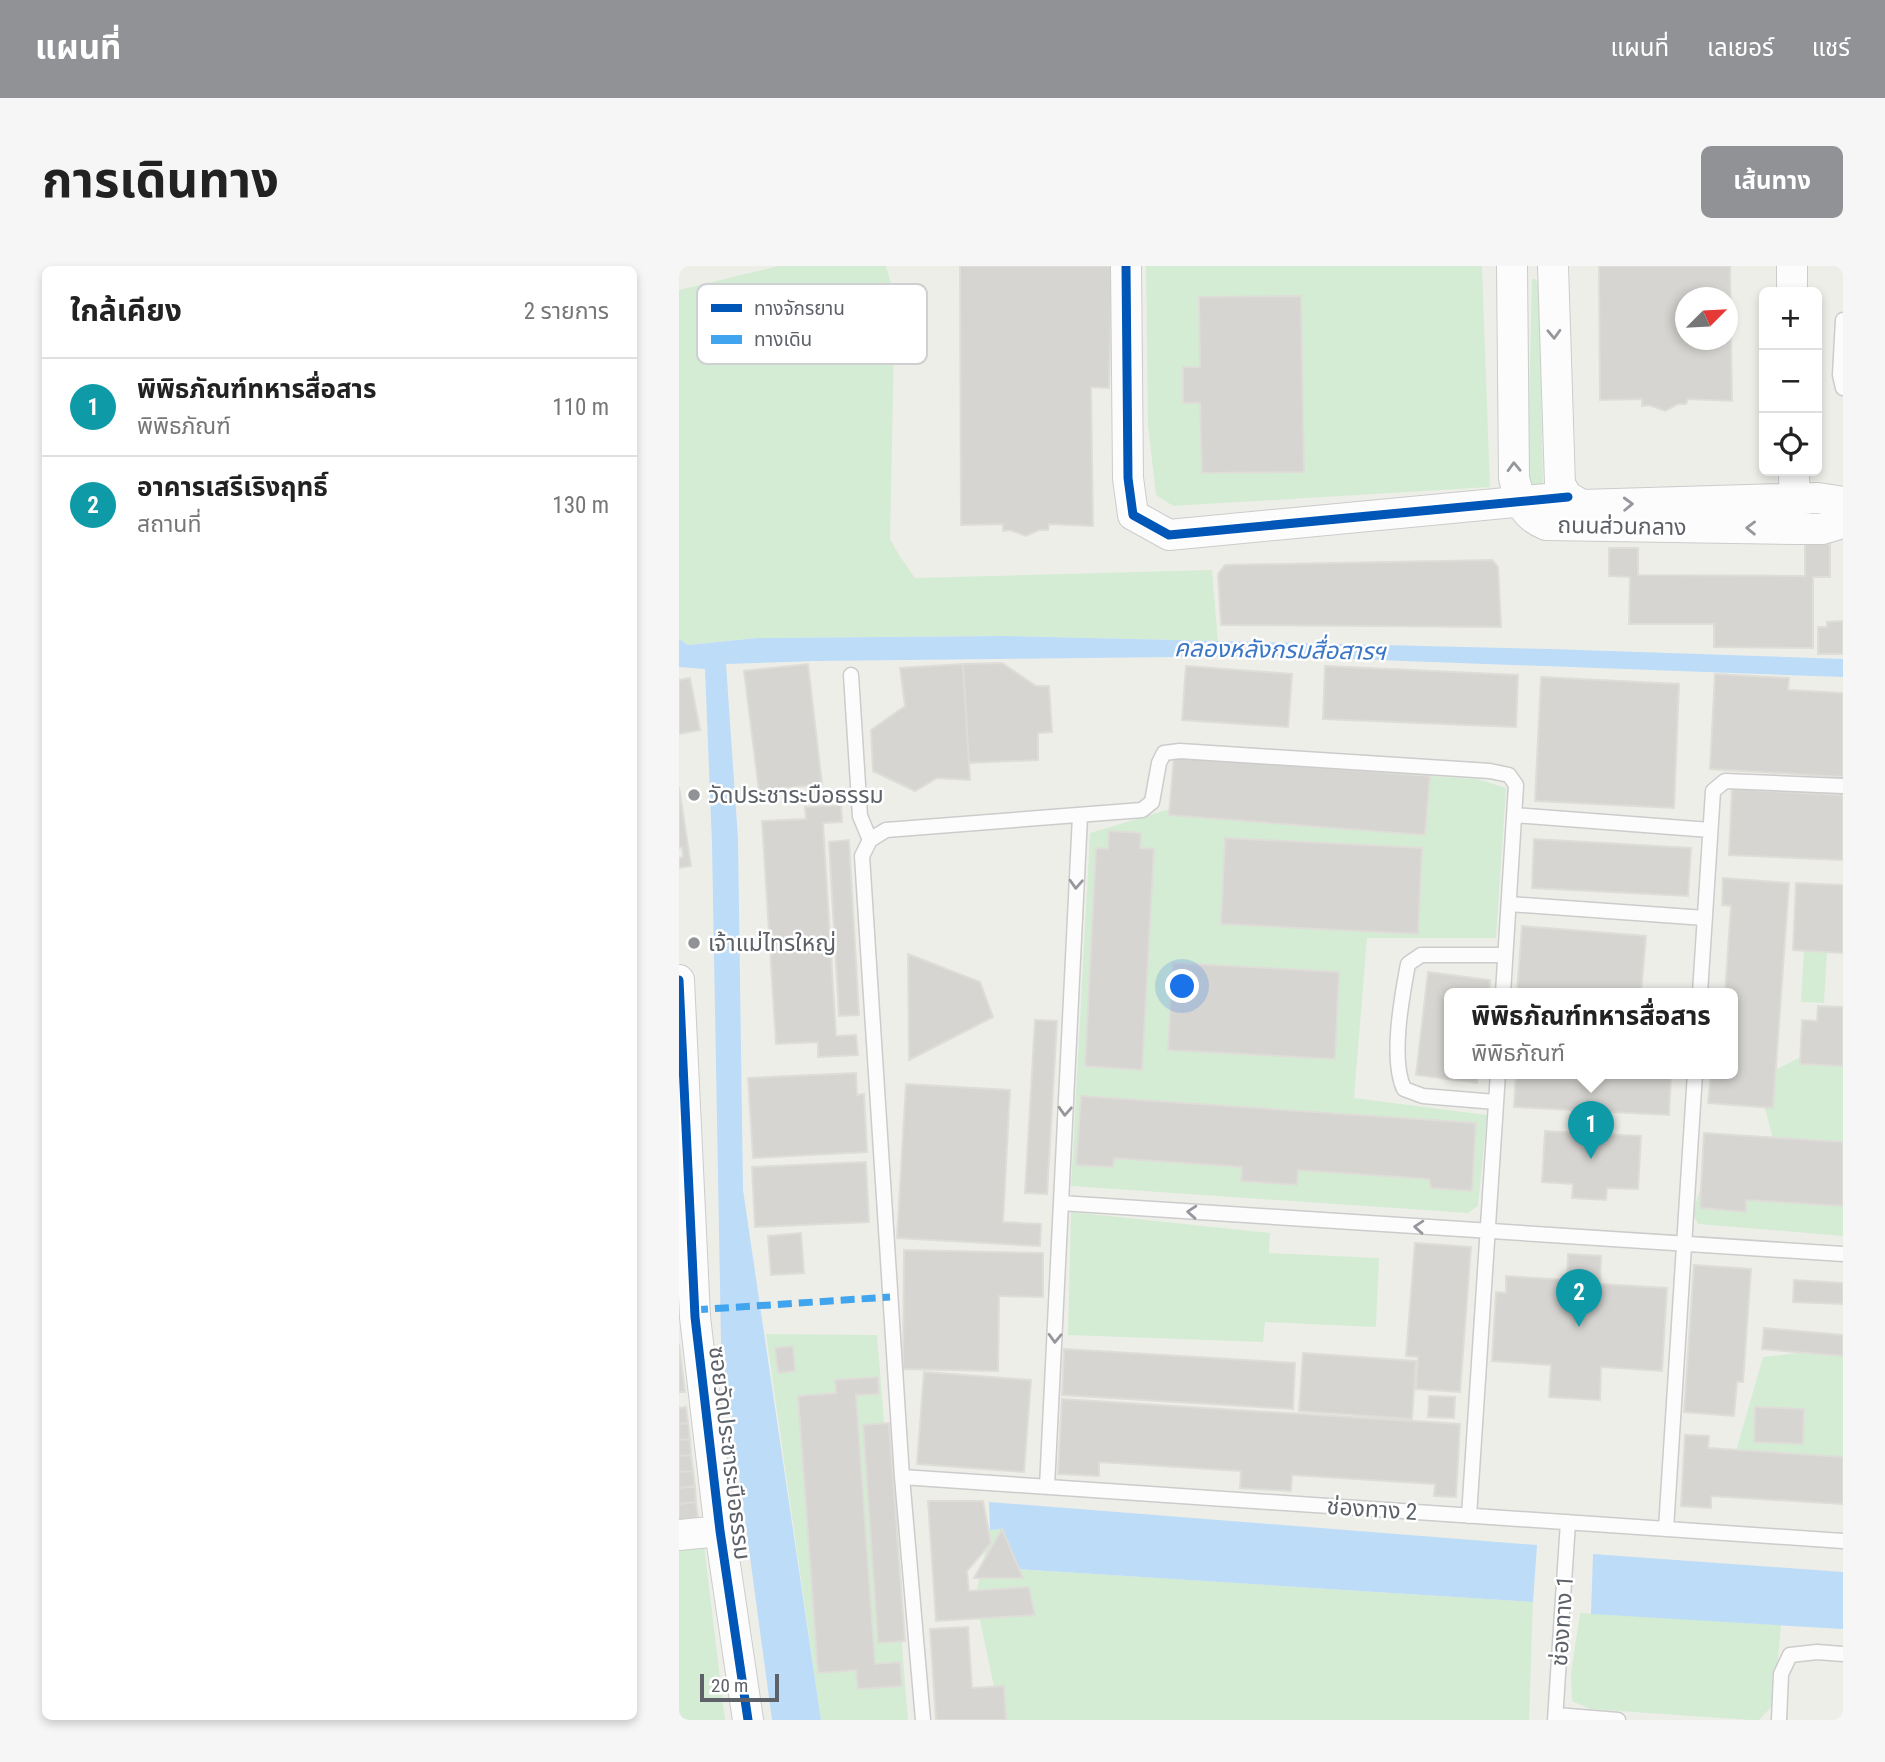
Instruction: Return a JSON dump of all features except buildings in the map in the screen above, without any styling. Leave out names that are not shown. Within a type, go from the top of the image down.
[{"type":"street","points":[[1126,266],[1128,478],[1133,515],[1169,535],[1568,497]]},
{"type":"street","points":[[1520,502],[1514,478],[1512,267],[1546,266]]},
{"type":"street","name":"ถนนส่วนกลาง","points":[[1553,266],[1560,485],[1568,497],[1582,505],[1794,485],[1818,498],[1843,502]]},
{"type":"street","points":[[1792,266],[1792,287]]},
{"type":"street","points":[[1794,485],[1795,529]]},
{"type":"street","name":"ถนนส่วนกลาง","points":[[1520,502],[1531,519],[1546,525],[1822,529],[1843,523]]},
{"type":"street","name":"ซอยวัดประชาระบือธรรม","points":[[679,980],[688,1333],[748,1720]]},
{"type":"street","points":[[679,1535],[720,1531]]},
{"type":"lane","points":[[1843,320],[1840,375],[1843,388]]},
{"type":"lane","points":[[851,675],[859,816],[870,840]]},
{"type":"lane","points":[[923,1720],[902,1477],[862,856],[870,840],[886,830],[1142,810],[1152,802],[1159,763],[1164,753],[1180,751],[1490,771],[1509,775],[1516,785],[1503,988]]},
{"type":"lane","points":[[1700,988],[1713,791],[1725,781],[1843,786]]},
{"type":"lane","points":[[1514,814],[1710,830]]},
{"type":"lane","points":[[1047,1487],[1080,816]]},
{"type":"lane","points":[[1509,904],[1705,918]]},
{"type":"lane","points":[[1496,1102],[1423,1096],[1404,1089],[1398,1077],[1401,1006],[1408,964],[1421,955],[1505,955]]},
{"type":"lane","points":[[1469,1516],[1498,1079]]},
{"type":"lane","points":[[1666,1529],[1695,1079]]},
{"type":"lane","points":[[1061,1203],[1843,1254]]},
{"type":"lane","name":"ช่องทาง 2","points":[[902,1477],[1843,1541]]},
{"type":"lane","name":"ช่องทาง 1","points":[[1556,1718],[1568,1522]]},
{"type":"lane","points":[[1779,1720],[1781,1674],[1790,1655],[1817,1652],[1843,1654]]},
{"type":"lane","points":[[1556,1718],[1618,1720]]},
{"type":"green space","points":[[778,266],[886,266],[891,284],[704,284]]},
{"type":"green space","points":[[1146,266],[1482,266],[1490,487],[1173,506],[1156,495],[1148,426]]},
{"type":"green space","points":[[1532,279],[1539,283],[1543,485],[1534,492],[1527,478]]},
{"type":"green space","points":[[697,286],[697,364],[894,364],[890,539],[915,578],[1212,570],[1218,641],[1005,636],[757,638],[688,645],[679,639],[679,290]]},
{"type":"green space","points":[[1430,776],[1478,779],[1506,788],[1496,938],[1367,938],[1354,1098],[1487,1115],[1478,1206],[1468,1213],[1071,1186],[1090,833],[1193,802]]},
{"type":"green space","points":[[1804,951],[1827,953],[1824,1003],[1801,1002]]},
{"type":"green space","points":[[1843,1036],[1843,1154],[1775,1146],[1757,1079]]},
{"type":"green space","points":[[1701,1188],[1700,1208],[1745,1211],[1746,1200],[1843,1206],[1843,1236],[1698,1224],[1692,1212]]},
{"type":"green space","points":[[1071,1212],[1270,1233],[1269,1253],[1379,1258],[1376,1327],[1265,1322],[1263,1342],[1068,1335]]},
{"type":"green space","points":[[766,1334],[877,1335],[908,1720],[821,1720]]},
{"type":"green space","points":[[1843,1347],[1843,1473],[1732,1465],[1763,1357]]},
{"type":"green space","points":[[1002,1529],[1016,1569],[1533,1602],[1529,1720],[1001,1720],[975,1597],[990,1530]]},
{"type":"green space","points":[[679,1544],[704,1545],[725,1720],[679,1720]]},
{"type":"green space","points":[[1580,1613],[1781,1625],[1774,1704],[1759,1720],[1750,1720],[1590,1709],[1572,1701],[1571,1673]]},
{"type":"water","name":"คลองหลังกรมสื่อสารฯ","points":[[1005,636],[1843,659],[1843,677],[1268,656],[726,664],[738,839],[743,1190],[821,1720],[772,1720],[721,1342],[712,844],[705,669],[679,667],[679,639],[688,645],[757,638]]},
{"type":"water","points":[[989,1502],[1537,1545],[1533,1602],[1016,1569],[1002,1529],[990,1530]]},
{"type":"water","points":[[1593,1554],[1843,1572],[1843,1629],[1591,1614]]},
{"type":"marked path","points":[[694,1310],[890,1297]]},
{"type":"cycle path","points":[[1126,266],[1128,478],[1133,515],[1169,535],[1568,497]]},
{"type":"cycle path","points":[[679,980],[695,1317],[720,1531],[748,1720]]},
{"type":"place","name":"วัดประชาระบือธรรม","points":[[694,795]]},
{"type":"place","name":"เจ้าแม่ไทรใหญ่","points":[[694,943]]},
{"type":"place","name":"พิพิธภัณฑ์ทหารสื่อสาร","points":[[1591,1159]]},
{"type":"place","name":"อาคารเสรีเริงฤทธิ์","points":[[1579,1327]]}]
